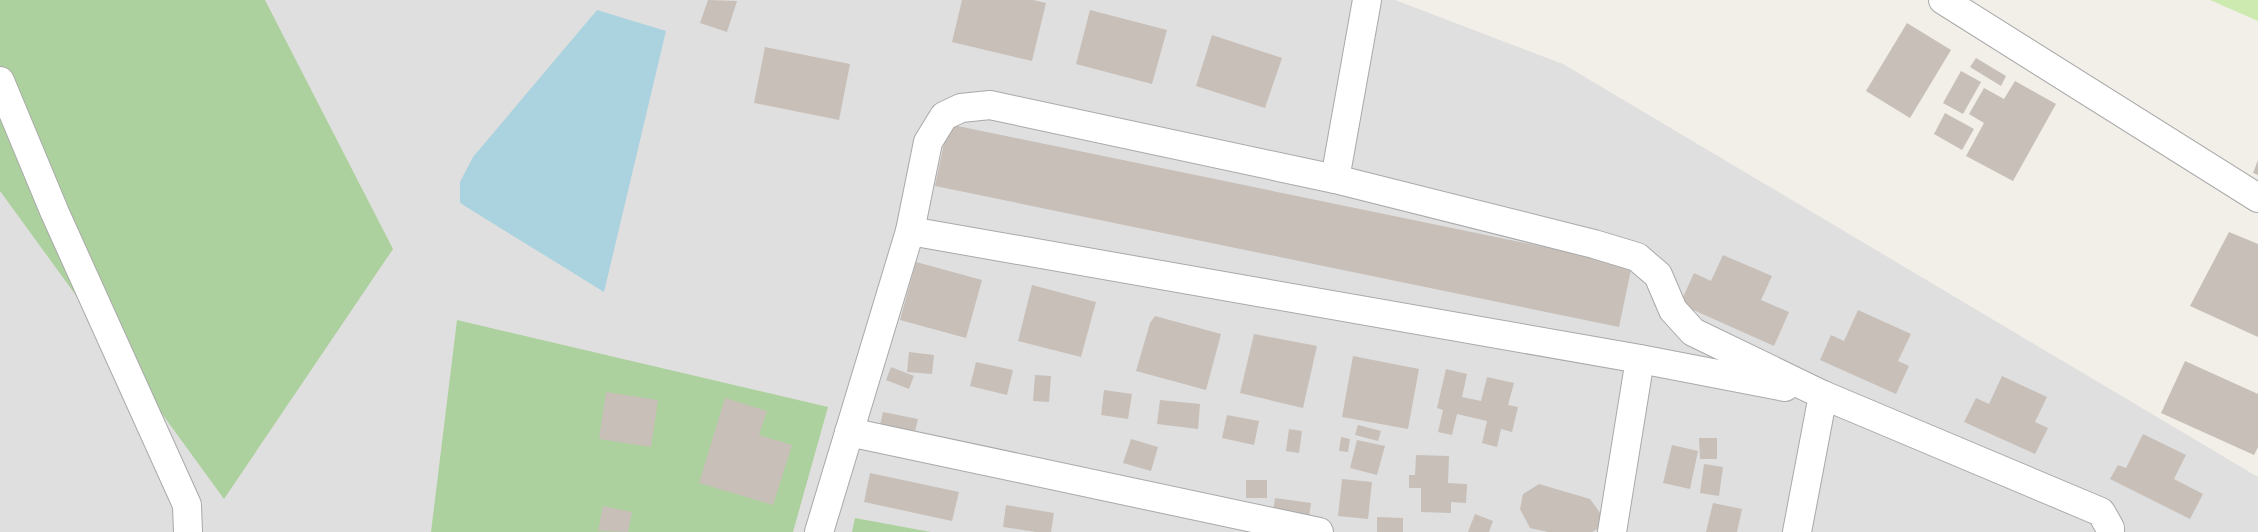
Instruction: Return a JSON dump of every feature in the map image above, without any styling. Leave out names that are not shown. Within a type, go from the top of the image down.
[{"type":"street","points":[[1335,178],[1367,0]]},
{"type":"street","points":[[1943,0],[2258,198]]},
{"type":"street","points":[[0,81],[55,213],[187,505],[188,532]]},
{"type":"street","points":[[819,532],[910,231],[928,142],[944,116],[961,108],[990,104],[1335,178],[1584,242],[1637,258],[1658,275],[1673,310],[1693,332],[1824,395],[2101,512],[2110,528],[2110,532]]},
{"type":"street","points":[[910,231],[1640,359],[1824,395]]},
{"type":"street","points":[[1612,532],[1640,359]]},
{"type":"street","points":[[1797,532],[1824,395]]},
{"type":"street","points":[[849,432],[1319,532]]},
{"type":"shaded area","points":[[0,0],[1395,0],[1563,64],[2258,477],[2258,532],[0,532]]},
{"type":"green space","points":[[0,0],[265,0],[393,249],[224,499],[0,191]]},
{"type":"green space","points":[[2210,0],[2258,0],[2258,21]]},
{"type":"green space","points":[[457,320],[828,407],[793,532],[431,532]]},
{"type":"green space","points":[[855,518],[931,532],[852,532]]},
{"type":"water","points":[[597,10],[666,31],[604,292],[460,203],[460,182],[473,157]]},
{"type":"building","points":[[708,0],[737,1],[727,32],[700,23]]},
{"type":"building","points":[[962,0],[1033,0],[1046,3],[1032,61],[952,42]]},
{"type":"building","points":[[1090,10],[1167,30],[1152,84],[1076,64]]},
{"type":"building","points":[[1907,23],[1951,50],[1910,118],[1866,91]]},
{"type":"building","points":[[1212,35],[1282,58],[1265,108],[1196,86]]},
{"type":"building","points":[[765,47],[850,64],[839,120],[754,103]]},
{"type":"building","points":[[1976,58],[2006,76],[2001,86],[1970,67]]},
{"type":"building","points":[[1961,71],[1981,82],[1963,114],[1943,103]]},
{"type":"building","points":[[2015,81],[2056,104],[2013,181],[1966,156],[1984,123],[1969,114],[1984,88],[2004,99]]},
{"type":"building","points":[[1945,113],[1974,129],[1962,150],[1934,134]]},
{"type":"building","points":[[948,124],[1632,265],[1619,327],[935,186]]},
{"type":"building","points":[[2258,160],[2258,175],[2253,173]]},
{"type":"building","points":[[2229,232],[2258,244],[2258,337],[2190,306]]},
{"type":"building","points":[[1723,255],[1772,276],[1761,300],[1789,312],[1774,346],[1680,304],[1694,273],[1711,281]]},
{"type":"building","points":[[916,262],[982,280],[966,338],[900,320]]},
{"type":"building","points":[[1032,285],[1096,302],[1081,357],[1018,341]]},
{"type":"building","points":[[1858,310],[1911,334],[1898,361],[1909,366],[1896,394],[1820,360],[1831,335],[1844,341]]},
{"type":"building","points":[[1155,316],[1221,334],[1206,390],[1136,371],[1150,323]]},
{"type":"building","points":[[1254,334],[1317,346],[1303,408],[1240,393]]},
{"type":"building","points":[[909,352],[934,355],[932,374],[907,372]]},
{"type":"building","points":[[1353,356],[1419,369],[1408,429],[1342,417]]},
{"type":"building","points":[[2185,361],[2258,394],[2258,447],[2254,455],[2161,413]]},
{"type":"building","points":[[976,362],[1013,370],[1007,395],[970,386]]},
{"type":"building","points":[[891,367],[914,376],[909,389],[886,380]]},
{"type":"building","points":[[1446,369],[1467,374],[1462,397],[1481,401],[1487,377],[1514,383],[1508,405],[1518,407],[1512,432],[1501,429],[1497,447],[1482,443],[1487,421],[1457,414],[1452,435],[1438,432],[1443,410],[1437,408]]},
{"type":"building","points":[[1035,375],[1051,376],[1049,402],[1033,401]]},
{"type":"building","points":[[2002,376],[2047,397],[2035,422],[2048,428],[2035,454],[1964,422],[1976,398],[1989,404]]},
{"type":"building","points":[[1104,390],[1132,394],[1128,419],[1101,415]]},
{"type":"building","points":[[606,392],[658,400],[651,447],[599,439]]},
{"type":"building","points":[[725,398],[767,411],[759,435],[792,445],[773,505],[699,483]]},
{"type":"building","points":[[1160,400],[1200,404],[1198,429],[1157,424]]},
{"type":"building","points":[[883,412],[918,419],[914,436],[879,429]]},
{"type":"building","points":[[1227,415],[1259,421],[1254,445],[1222,438]]},
{"type":"building","points":[[1358,425],[1381,431],[1378,441],[1355,435]]},
{"type":"building","points":[[1289,429],[1302,431],[1299,453],[1286,451]]},
{"type":"building","points":[[2143,434],[2186,455],[2174,479],[2203,494],[2190,519],[2110,479],[2118,465],[2126,468]]},
{"type":"building","points":[[1341,437],[1350,439],[1348,452],[1339,451]]},
{"type":"building","points":[[1699,438],[1717,438],[1717,459],[1700,459]]},
{"type":"building","points":[[1131,439],[1158,447],[1151,471],[1123,463]]},
{"type":"building","points":[[1357,440],[1385,446],[1377,475],[1350,468]]},
{"type":"building","points":[[1672,445],[1698,451],[1690,489],[1663,483]]},
{"type":"building","points":[[1416,455],[1449,456],[1448,483],[1467,484],[1466,503],[1451,502],[1451,513],[1421,512],[1421,488],[1409,488],[1409,475],[1415,475]]},
{"type":"building","points":[[1704,464],[1723,467],[1719,496],[1700,493]]},
{"type":"building","points":[[870,473],[959,492],[952,521],[864,502]]},
{"type":"building","points":[[1342,479],[1372,482],[1368,519],[1338,516]]},
{"type":"building","points":[[1246,480],[1267,480],[1267,498],[1246,498]]},
{"type":"building","points":[[1539,484],[1590,499],[1601,514],[1599,528],[1592,532],[1548,532],[1530,528],[1520,509],[1523,494]]},
{"type":"building","points":[[1275,498],[1311,503],[1309,517],[1273,512]]},
{"type":"building","points":[[1713,503],[1742,509],[1737,532],[1706,532]]},
{"type":"building","points":[[1006,505],[1054,513],[1051,532],[1036,532],[1003,527]]},
{"type":"building","points":[[603,506],[632,512],[628,532],[598,531]]},
{"type":"building","points":[[1475,514],[1493,521],[1489,532],[1468,532]]},
{"type":"building","points":[[1377,517],[1403,518],[1403,532],[1377,532]]}]
